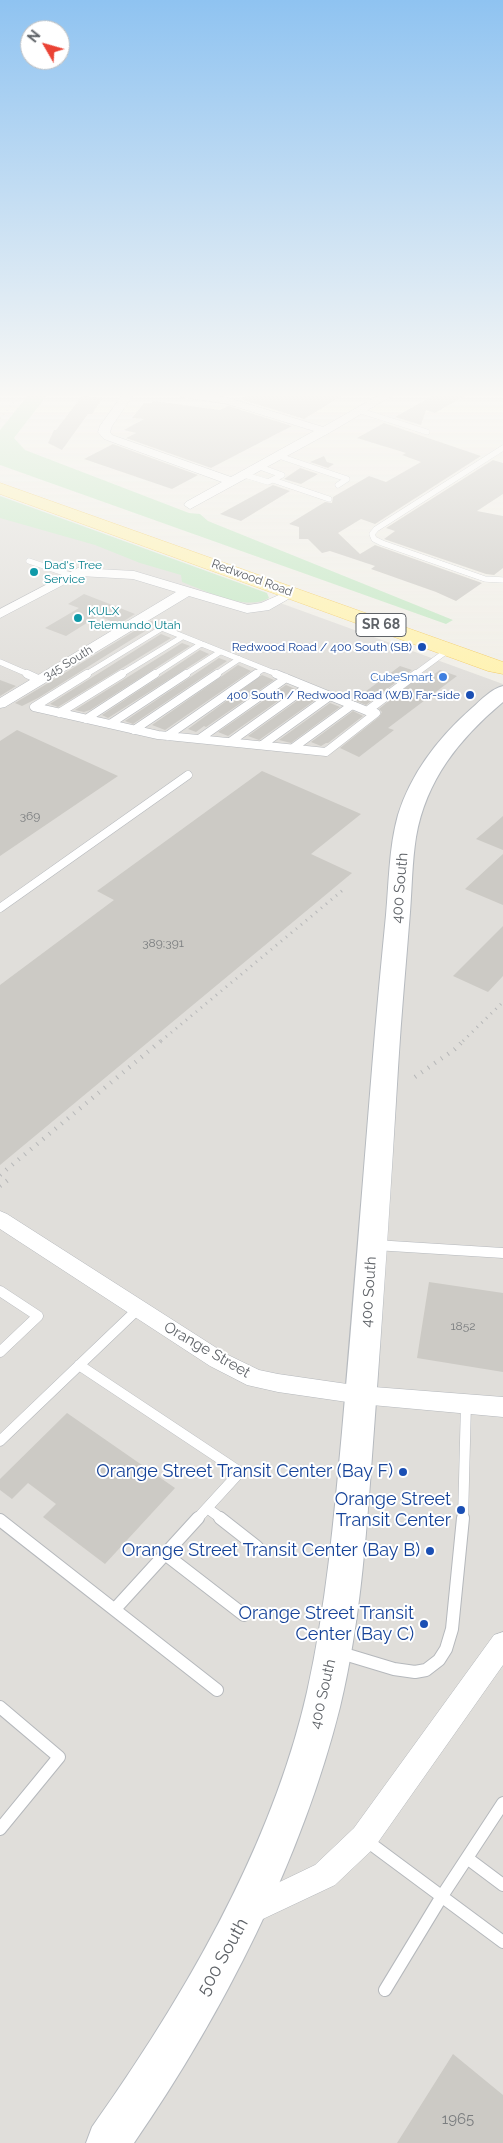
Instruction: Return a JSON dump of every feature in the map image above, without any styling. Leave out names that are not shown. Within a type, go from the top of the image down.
[{"type":"main road","name":"Redwood Road","points":[[17,494],[495,667],[503,668]]},
{"type":"main road","name":"Redwood Road","points":[[53,494],[503,654]]},
{"type":"street","points":[[190,505],[211,494]]},
{"type":"street","points":[[2,611],[70,575],[83,572],[134,575],[247,609],[264,607],[292,593]]},
{"type":"street","name":"345 South","points":[[0,704],[187,591]]},
{"type":"street","name":"400 South","points":[[247,1912],[295,1792],[324,1696],[333,1651],[344,1575],[361,1395],[386,1042],[404,844],[410,815],[420,788],[444,748],[466,723],[503,692]]},
{"type":"street","name":"Orange Street","points":[[0,1219],[218,1360],[255,1378],[361,1395],[503,1407]]},
{"type":"street","name":"500 South","points":[[108,2143],[132,2110],[190,2016],[247,1912],[325,1875],[364,1838],[503,1644]]},
{"type":"lane","points":[[314,494],[329,499]]},
{"type":"lane","points":[[431,494],[376,529],[372,534],[378,541],[391,546],[485,579],[503,580]]},
{"type":"lane","points":[[29,561],[70,575]]},
{"type":"lane","points":[[162,628],[201,644],[376,714],[326,752],[168,736],[34,707],[162,628]]},
{"type":"lane","points":[[60,713],[182,636]]},
{"type":"lane","points":[[86,719],[201,644]]},
{"type":"lane","points":[[367,711],[448,650]]},
{"type":"lane","points":[[110,724],[220,652]]},
{"type":"lane","points":[[134,730],[239,659]]},
{"type":"lane","points":[[0,662],[40,680]]},
{"type":"lane","points":[[168,736],[263,669]]},
{"type":"lane","points":[[200,739],[286,678]]},
{"type":"lane","points":[[230,742],[308,687]]},
{"type":"lane","points":[[262,745],[330,696]]},
{"type":"lane","points":[[293,748],[352,705]]},
{"type":"lane","points":[[0,908],[188,775]]},
{"type":"lane","points":[[372,1245],[503,1254]]},
{"type":"lane","points":[[0,1291],[38,1316],[0,1352]]},
{"type":"lane","points":[[0,1441],[138,1309]]},
{"type":"lane","points":[[79,1365],[240,1472],[115,1608]]},
{"type":"lane","points":[[333,1651],[393,1669],[420,1672],[436,1663],[446,1649],[451,1631],[460,1560],[466,1485],[466,1403]]},
{"type":"lane","points":[[207,1508],[257,1547]]},
{"type":"lane","points":[[0,1520],[115,1608],[217,1690]]},
{"type":"lane","points":[[165,1554],[244,1615]]},
{"type":"lane","points":[[0,1707],[59,1756],[0,1829]]},
{"type":"lane","points":[[385,1990],[442,1896],[503,1803]]},
{"type":"lane","points":[[364,1838],[503,1942]]},
{"type":"lane","points":[[467,1858],[503,1885]]},
{"type":"shaded area","points":[[0,501],[503,684],[503,2143],[0,2143]]},
{"type":"green space","points":[[81,494],[140,494],[189,513],[200,514],[208,521],[453,620],[446,624]]},
{"type":"green space","points":[[0,496],[267,593],[269,598],[260,602],[249,603],[225,598],[182,582],[181,575],[140,563],[95,545],[0,518]]},
{"type":"building","points":[[257,494],[285,494],[241,521],[220,514]]},
{"type":"building","points":[[338,494],[422,494],[375,524],[361,519],[338,533],[360,554],[375,545],[482,583],[456,601],[371,569],[375,566],[330,551],[322,553],[308,539],[299,539],[299,527],[289,524],[325,502],[332,503],[333,497]]},
{"type":"building","points":[[439,494],[503,494],[477,511],[503,516],[503,568],[494,575],[486,574],[384,539],[395,531],[386,528]]},
{"type":"building","name":"KULX Telemundo Utah","points":[[84,594],[135,614],[119,624],[98,616],[66,636],[45,628],[79,608],[68,604]]},
{"type":"building","points":[[151,621],[158,623],[38,698],[22,706],[15,703]]},
{"type":"building","points":[[161,634],[171,638],[58,707],[50,704]]},
{"type":"building","points":[[182,643],[190,646],[90,710],[84,712],[75,710]]},
{"type":"building","points":[[200,650],[209,654],[108,718],[102,715]]},
{"type":"building","points":[[219,658],[227,661],[133,724],[125,721]]},
{"type":"building","points":[[238,665],[251,671],[165,730],[152,725]]},
{"type":"building","points":[[400,666],[412,670],[366,705],[354,700]]},
{"type":"building","points":[[440,670],[457,676],[388,728],[394,730],[359,757],[340,748],[379,717],[382,712],[379,709],[421,675],[430,677]]},
{"type":"building","points":[[262,675],[274,680],[206,727],[204,726],[196,732],[188,729]]},
{"type":"building","points":[[0,680],[16,686],[0,696]]},
{"type":"building","points":[[286,685],[295,689],[228,736],[218,732]]},
{"type":"building","points":[[308,693],[318,698],[259,740],[248,736]]},
{"type":"building","points":[[330,703],[340,707],[291,743],[279,740]]},
{"type":"building","points":[[353,711],[363,716],[328,743],[321,746],[311,742]]},
{"type":"building","points":[[17,730],[118,776],[0,856],[0,741]]},
{"type":"building","points":[[262,771],[361,814],[311,854],[352,873],[0,1165],[0,985],[114,900],[97,891]]},
{"type":"building","points":[[503,816],[503,850],[476,839],[494,824]]},
{"type":"building","points":[[503,854],[503,905],[465,889]]},
{"type":"building","points":[[503,926],[503,976],[488,992],[453,976]]},
{"type":"building","points":[[429,1282],[503,1293],[503,1372],[417,1358]]},
{"type":"building","points":[[67,1413],[175,1488],[105,1564],[43,1517],[56,1504],[28,1483],[12,1499],[0,1490],[0,1479]]},
{"type":"building","points":[[453,2054],[503,2095],[503,2143],[397,2143]]},
{"type":"railway","points":[[161,1041],[343,890]]},
{"type":"railway","points":[[463,1041],[503,1002]]},
{"type":"railway","points":[[0,1175],[162,1040]]},
{"type":"railway","points":[[415,1077],[455,1049],[463,1041]]},
{"type":"railway","points":[[0,1186],[8,1180]]},
{"type":"place","name":"Dad's Tree Service","points":[[34,572]]},
{"type":"place","name":"KULX Telemundo Utah","points":[[78,618]]},
{"type":"place","name":"Redwood Road / 400 South (SB)","points":[[422,647]]},
{"type":"place","name":"CubeSmart","points":[[443,677]]},
{"type":"place","name":"400 South / Redwood Road (WB) Far-side","points":[[470,695]]},
{"type":"place","name":"Orange Street Transit Center (Bay F)","points":[[403,1472]]},
{"type":"place","name":"Orange Street Transit Center","points":[[461,1510]]},
{"type":"place","name":"Orange Street Transit Center (Bay B)","points":[[430,1551]]},
{"type":"place","name":"Orange Street Transit Center (Bay C)","points":[[424,1624]]}]
